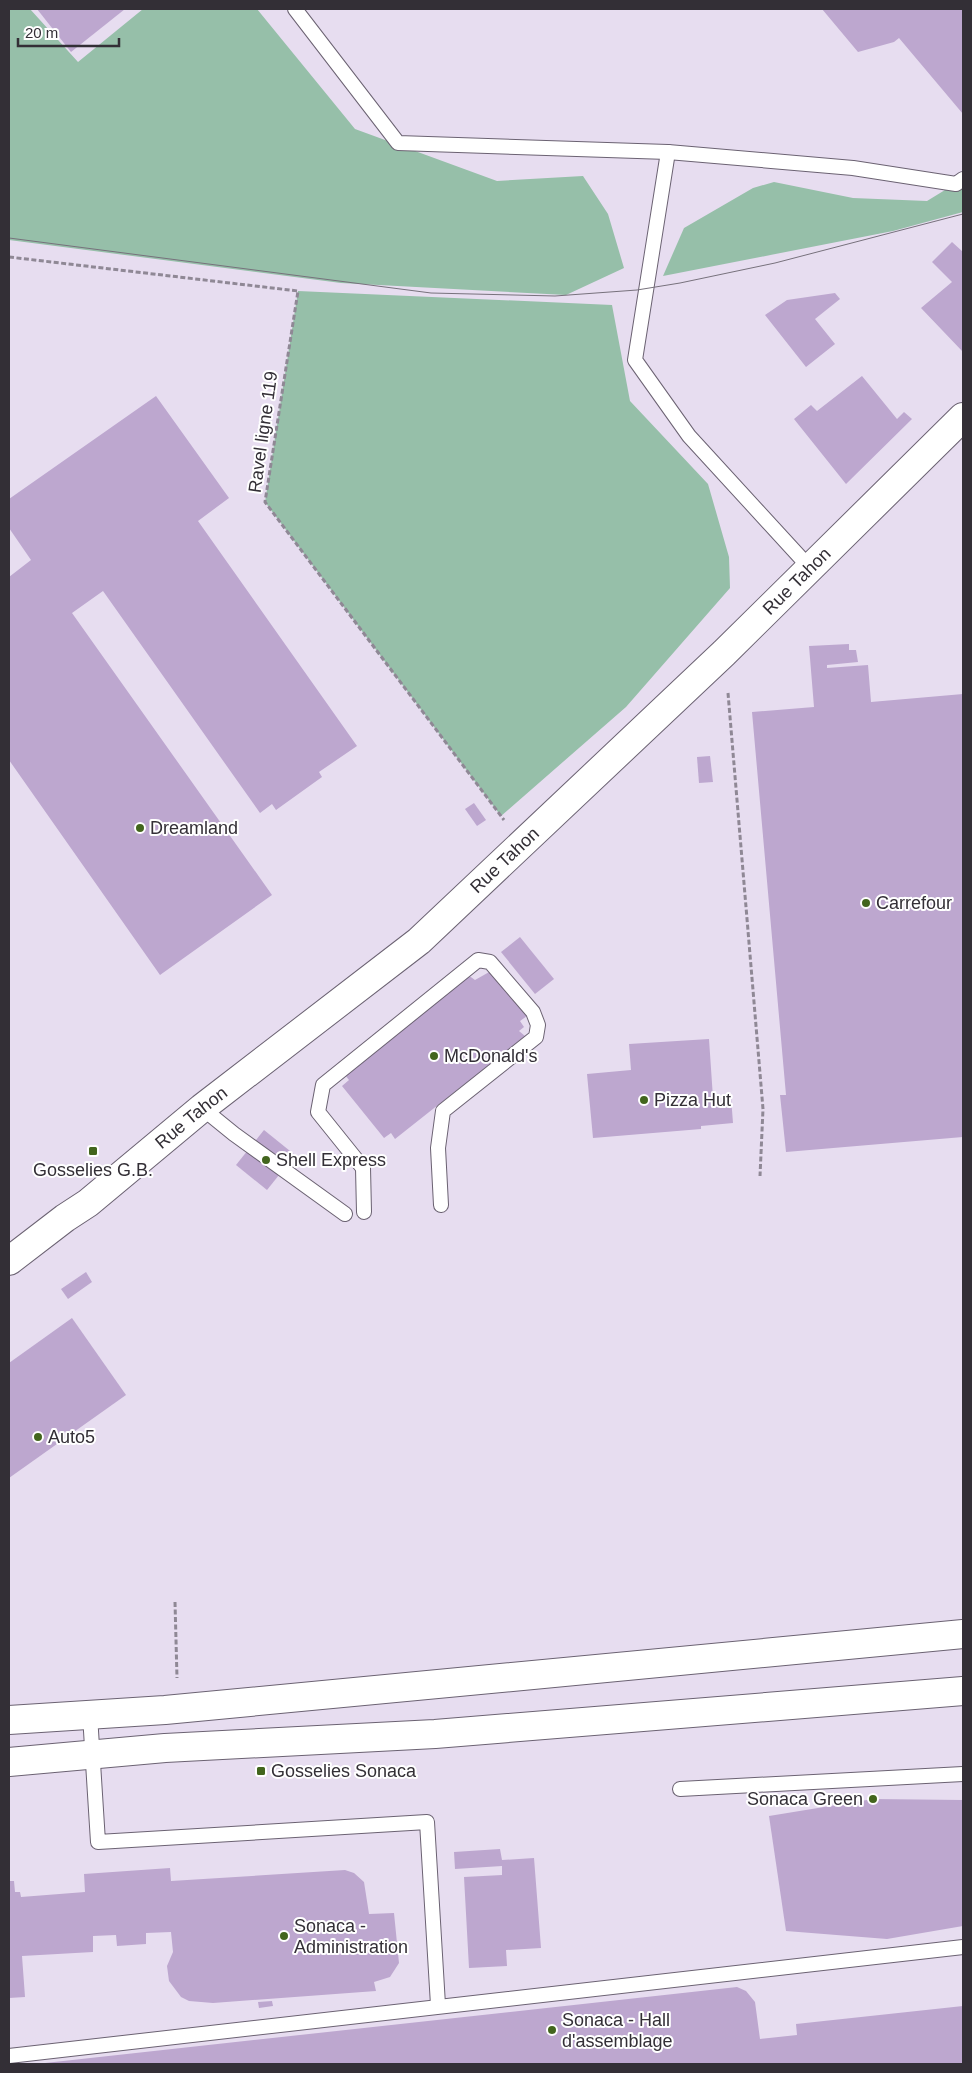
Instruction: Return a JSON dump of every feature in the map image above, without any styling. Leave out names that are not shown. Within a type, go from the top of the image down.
[{"type":"main road","name":"Rue Tahon","points":[[9,1261],[65,1218],[88,1203],[202,1108],[419,941],[724,653],[963,417]]},
{"type":"main road","points":[[9,1720],[175,1709],[963,1634]]},
{"type":"main road","points":[[9,1762],[165,1748],[435,1734],[963,1690]]},
{"type":"lane","points":[[295,9],[398,143],[668,152],[853,168],[956,184],[963,179]]},
{"type":"lane","points":[[668,152],[635,360],[689,436],[810,568]]},
{"type":"lane","points":[[364,1212],[363,1168],[318,1112],[323,1085],[478,960],[490,962],[533,1012],[538,1025],[536,1037],[443,1111],[438,1148],[441,1205]]},
{"type":"lane","points":[[202,1108],[234,1134],[345,1214]]},
{"type":"lane","points":[[90,1715],[98,1842],[427,1822],[438,2006]]},
{"type":"lane","points":[[680,1789],[963,1774]]},
{"type":"lane","points":[[9,2056],[963,1947]]},
{"type":"path","name":"Ravel ligne 119","points":[[9,257],[298,291],[265,502],[522,844]]},
{"type":"path","points":[[724,653],[763,1109],[760,1176]]},
{"type":"green space","points":[[9,9],[30,9],[78,62],[143,9],[257,9],[355,129],[497,181],[583,176],[608,214],[624,268],[566,295],[341,283],[9,240]]},
{"type":"green space","points":[[963,179],[963,212],[893,231],[663,276],[684,228],[753,188],[774,182],[853,198],[927,201]]},
{"type":"green space","points":[[298,291],[612,305],[630,401],[708,484],[729,557],[730,588],[626,707],[501,816],[265,502]]},
{"type":"building","points":[[37,9],[125,9],[71,52]]},
{"type":"building","points":[[822,9],[963,9],[963,114],[899,38],[894,42],[858,52]]},
{"type":"building","points":[[952,242],[963,252],[963,352],[921,308],[952,282],[932,262]]},
{"type":"building","points":[[835,293],[840,299],[815,319],[835,344],[806,367],[765,315],[787,300]]},
{"type":"building","points":[[862,376],[897,419],[904,412],[912,419],[846,484],[794,419],[811,405],[817,411]]},
{"type":"building","points":[[156,396],[229,498],[198,521],[357,746],[319,772],[322,777],[276,810],[272,804],[260,813],[103,591],[72,613],[272,895],[160,975],[9,760],[9,577],[31,560],[9,528],[9,499]]},
{"type":"building","name":"Carrefour","points":[[849,644],[849,650],[856,650],[858,662],[827,665],[827,668],[868,665],[871,702],[963,694],[963,1137],[786,1152],[780,1095],[786,1095],[752,712],[814,707],[809,646]]},
{"type":"building","points":[[710,756],[713,782],[699,783],[697,757]]},
{"type":"building","points":[[474,803],[486,820],[477,826],[465,809]]},
{"type":"building","points":[[520,937],[554,979],[535,994],[501,952]]},
{"type":"building","name":"McDonald's","points":[[491,971],[527,1016],[520,1021],[524,1027],[519,1031],[525,1036],[395,1139],[391,1133],[384,1138],[342,1086],[349,1080],[345,1075],[468,975],[475,980]]},
{"type":"building","name":"Pizza Hut","points":[[709,1039],[713,1098],[731,1097],[733,1123],[701,1126],[701,1129],[593,1138],[587,1074],[631,1070],[629,1044]]},
{"type":"building","name":"Shell Express","points":[[264,1130],[295,1155],[267,1190],[236,1165]]},
{"type":"building","points":[[86,1272],[92,1282],[68,1299],[61,1289]]},
{"type":"building","name":"Auto5","points":[[72,1318],[126,1395],[9,1478],[9,1363]]},
{"type":"building","points":[[873,1799],[963,1800],[963,1926],[887,1939],[786,1931],[769,1816]]},
{"type":"building","points":[[500,1849],[502,1860],[534,1858],[541,1948],[506,1950],[507,1966],[469,1968],[464,1877],[502,1875],[502,1866],[455,1869],[454,1852]]},
{"type":"building","name":"Sonaca - Administration","points":[[170,1868],[171,1881],[345,1870],[354,1873],[364,1882],[369,1914],[394,1913],[399,1963],[390,1977],[374,1982],[376,1991],[213,2003],[189,2001],[181,1997],[169,1981],[167,1966],[173,1952],[171,1932],[146,1933],[146,1944],[117,1946],[116,1935],[93,1936],[93,1952],[22,1956],[25,1997],[9,1998],[9,1881],[14,1881],[15,1892],[20,1892],[21,1897],[85,1892],[84,1874]]},
{"type":"building","name":"Sonaca - Hall d'assemblage","points":[[737,1987],[746,1991],[755,2002],[760,2039],[797,2035],[796,2024],[963,2006],[963,2064],[36,2064]]},
{"type":"building","points":[[272,2001],[273,2006],[259,2008],[258,2002]]},
{"type":"tram line","points":[[9,238],[431,293],[555,296],[637,290],[680,283],[775,263],[963,214]]},
{"type":"place","name":"Dreamland","points":[[140,828]]},
{"type":"place","name":"Carrefour","points":[[866,903]]},
{"type":"place","name":"McDonald's","points":[[434,1056]]},
{"type":"place","name":"Pizza Hut","points":[[644,1100]]},
{"type":"place","name":"Gosselies G.B.","points":[[93,1151]]},
{"type":"place","name":"Shell Express","points":[[266,1160]]},
{"type":"place","name":"Auto5","points":[[38,1437]]},
{"type":"place","name":"Gosselies Sonaca","points":[[261,1771]]},
{"type":"place","name":"Sonaca Green","points":[[873,1799]]},
{"type":"place","name":"Sonaca - Administration","points":[[284,1936]]},
{"type":"place","name":"Sonaca - Hall d'assemblage","points":[[552,2030]]}]
